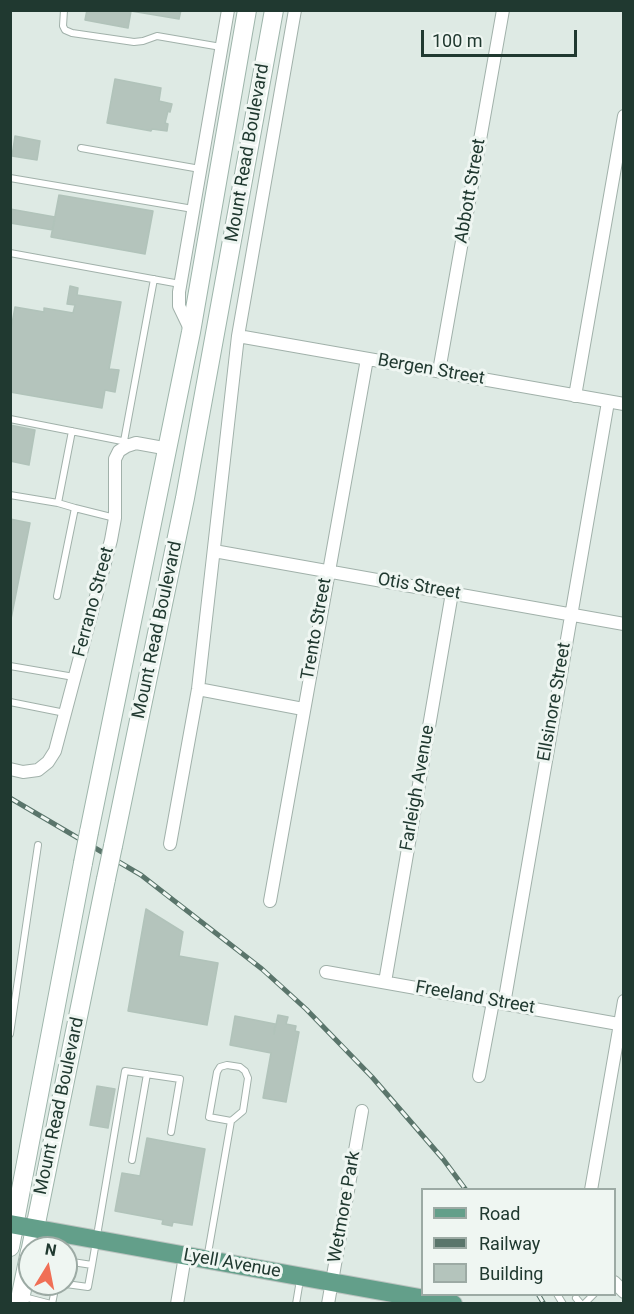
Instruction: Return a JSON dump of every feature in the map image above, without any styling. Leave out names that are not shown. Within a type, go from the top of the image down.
[{"type":"main road","name":"Mount Read Boulevard","points":[[10,1247],[12,1225],[82,864],[169,449],[248,10]]},
{"type":"main road","name":"Mount Read Boulevard","points":[[33,1236],[185,498],[274,10]]},
{"type":"main road","points":[[185,498],[183,476],[178,462],[169,449],[201,409]]},
{"type":"main road","name":"Lyell Avenue","points":[[12,1225],[453,1304]]},
{"type":"street","points":[[191,332],[179,306],[180,284],[228,10]]},
{"type":"street","name":"Mount Read Boulevard","points":[[170,844],[198,689],[238,336],[295,10]]},
{"type":"street","name":"Abbott Street","points":[[439,371],[503,10]]},
{"type":"street","points":[[575,396],[624,116]]},
{"type":"street","name":"Bergen Street","points":[[238,336],[624,404]]},
{"type":"street","name":"Trento Street","points":[[270,901],[367,358]]},
{"type":"street","name":"Ellsinore Street","points":[[479,1076],[498,1003],[608,402]]},
{"type":"street","points":[[130,442],[169,449]]},
{"type":"street","name":"Ferrano Street","points":[[10,769],[23,772],[38,770],[48,762],[55,750],[111,540],[115,518],[115,459],[119,451],[130,442]]},
{"type":"street","name":"Otis Street","points":[[214,551],[624,624]]},
{"type":"street","name":"Farleigh Avenue","points":[[385,982],[452,593]]},
{"type":"street","points":[[198,689],[303,709]]},
{"type":"street","name":"Freeland Street","points":[[326,972],[621,1025]]},
{"type":"street","points":[[591,1188],[624,1001]]},
{"type":"street","name":"Wetmore Park","points":[[328,1304],[362,1111]]},
{"type":"street","points":[[177,1304],[185,1256]]},
{"type":"lane","points":[[64,10],[63,26],[65,30],[72,33],[134,42],[157,36],[221,47]]},
{"type":"lane","points":[[81,148],[200,169]]},
{"type":"lane","points":[[10,178],[193,209]]},
{"type":"lane","points":[[10,253],[180,284]]},
{"type":"lane","points":[[10,419],[130,442],[154,279]]},
{"type":"lane","points":[[58,503],[72,431]]},
{"type":"lane","points":[[10,495],[58,503],[115,518]]},
{"type":"lane","points":[[57,596],[75,508]]},
{"type":"lane","points":[[10,666],[74,677]]},
{"type":"lane","points":[[10,702],[65,713]]},
{"type":"lane","points":[[10,1034],[38,845]]},
{"type":"lane","points":[[207,1259],[231,1121],[243,1112],[248,1078],[240,1067],[227,1065],[220,1067],[217,1072],[209,1117],[231,1121]]},
{"type":"lane","points":[[78,1284],[88,1287],[125,1071],[180,1079],[171,1132]]},
{"type":"lane","points":[[132,1160],[147,1074]]},
{"type":"lane","points":[[78,1265],[92,1265]]},
{"type":"lane","points":[[296,1304],[301,1276]]},
{"type":"lane","points":[[576,1298],[583,1304]]},
{"type":"lane","points":[[20,1300],[51,1304]]},
{"type":"building","points":[[87,10],[181,10],[179,19],[131,11],[128,28],[85,20]]},
{"type":"building","points":[[115,79],[161,88],[159,101],[172,104],[165,123],[168,124],[167,131],[152,129],[151,131],[107,123]]},
{"type":"building","points":[[15,136],[40,141],[37,160],[12,156]]},
{"type":"building","points":[[59,195],[153,211],[145,254],[51,237]]},
{"type":"building","points":[[10,209],[55,217],[53,230],[10,223]]},
{"type":"building","points":[[70,286],[78,288],[77,295],[121,302],[109,369],[119,370],[115,392],[105,390],[102,408],[10,392],[10,335],[15,307],[44,312],[44,308],[73,313],[75,305],[67,304]]},
{"type":"building","points":[[10,425],[35,430],[29,465],[10,461]]},
{"type":"building","points":[[10,519],[30,523],[11,619],[10,619]]},
{"type":"building","points":[[146,909],[183,932],[179,956],[218,963],[207,1025],[128,1011]]},
{"type":"building","points":[[278,1015],[288,1017],[286,1024],[296,1026],[295,1031],[299,1032],[286,1102],[263,1098],[271,1053],[230,1045],[235,1016],[275,1024],[274,1034]]},
{"type":"building","points":[[97,1086],[115,1089],[108,1128],[90,1125]]},
{"type":"building","points":[[147,1138],[205,1149],[192,1225],[173,1222],[172,1226],[162,1224],[163,1220],[115,1211],[122,1173],[140,1176]]},
{"type":"railway","points":[[10,798],[141,875],[262,969],[306,1009],[372,1077],[443,1159],[465,1188]]},
{"type":"railway","points":[[539,1296],[544,1304]]}]
